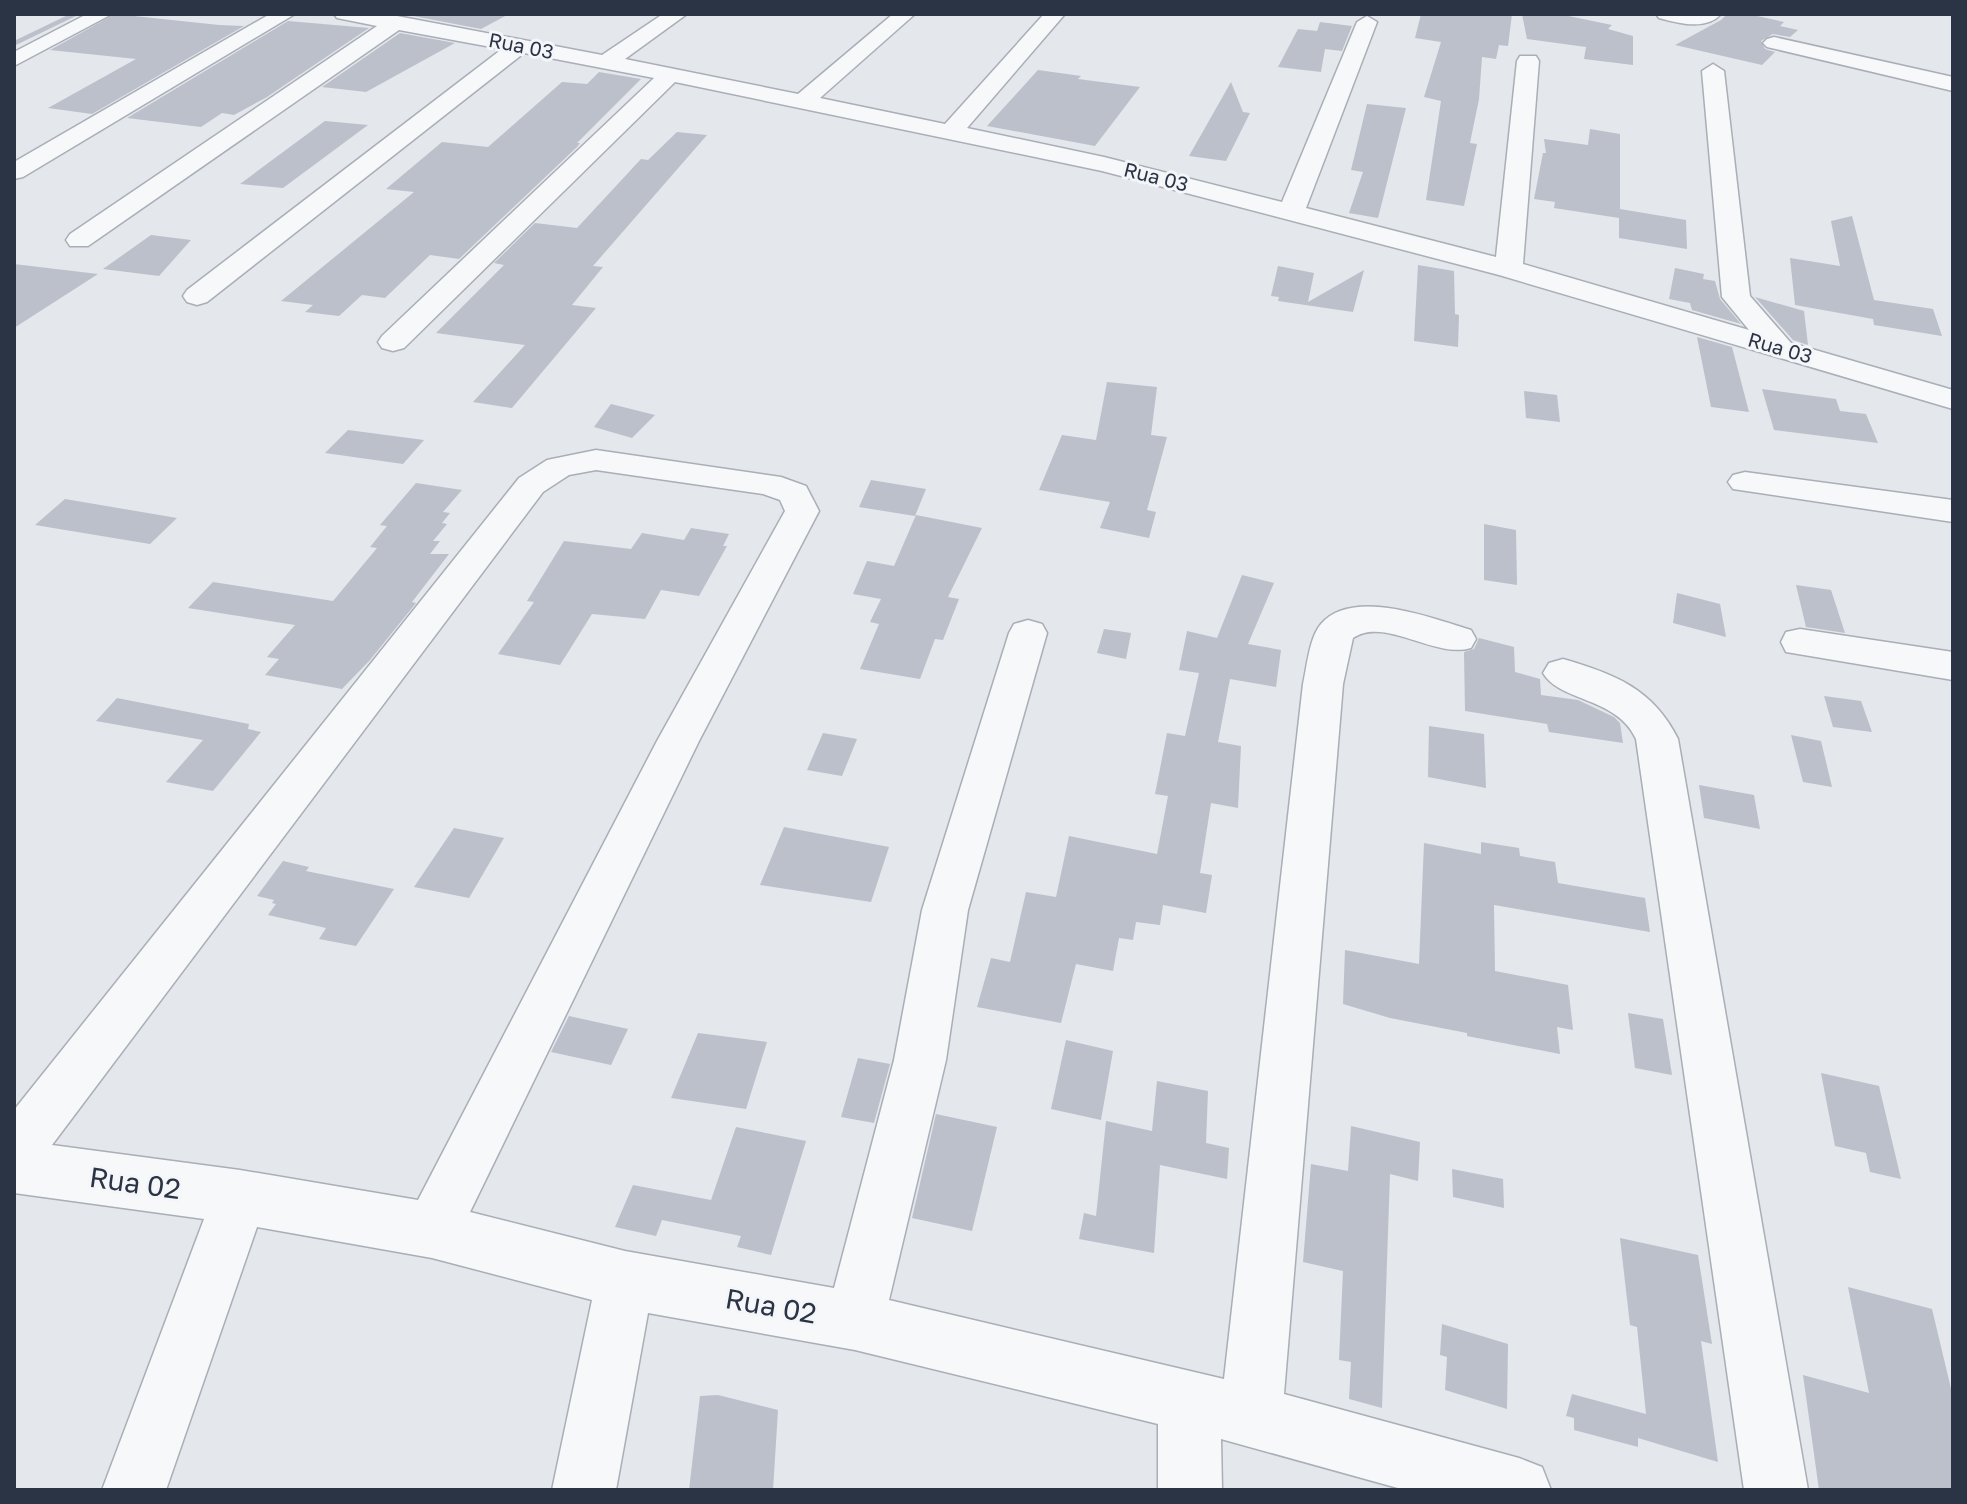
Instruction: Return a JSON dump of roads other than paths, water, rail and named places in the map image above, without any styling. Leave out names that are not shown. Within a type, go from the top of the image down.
[{"type":"street","points":[[14,60],[102,14]]},
{"type":"street","points":[[14,172],[285,14]]},
{"type":"street","name":"Rua 03","points":[[344,14],[419,21],[520,46],[1104,164],[1292,210],[1509,269],[1953,400]]},
{"type":"street","points":[[605,63],[677,14]]},
{"type":"street","points":[[803,101],[905,14]]},
{"type":"street","points":[[951,132],[1055,14]]},
{"type":"street","points":[[1666,14],[1697,19],[1711,14]]},
{"type":"street","points":[[79,240],[419,21]]},
{"type":"street","points":[[1292,210],[1367,22]]},
{"type":"street","points":[[1774,43],[1953,84]]},
{"type":"street","points":[[197,296],[520,46]]},
{"type":"street","points":[[1509,269],[1528,61]]},
{"type":"street","points":[[1713,71],[1736,297],[1780,348]]},
{"type":"street","points":[[393,342],[670,74]]},
{"type":"street","points":[[14,1152],[531,485],[559,467],[596,460],[769,484],[794,493],[802,511],[678,741],[432,1230]]},
{"type":"street","points":[[1745,482],[1953,511]]},
{"type":"street","points":[[1251,1416],[1323,684],[1335,632],[1351,621],[1381,619],[1457,639]]},
{"type":"street","points":[[855,1321],[920,1060],[945,910],[1028,633]]},
{"type":"street","points":[[1800,642],[1953,666]]},
{"type":"street","points":[[1563,673],[1622,697],[1652,723],[1657,739],[1776,1490]]},
{"type":"street","name":"Rua 02","points":[[14,1167],[240,1197],[432,1230],[625,1280],[855,1321],[1251,1416],[1519,1490]]},
{"type":"street","points":[[134,1490],[240,1197]]},
{"type":"street","points":[[584,1490],[625,1280]]},
{"type":"street","points":[[1189,1401],[1190,1490]]}]
